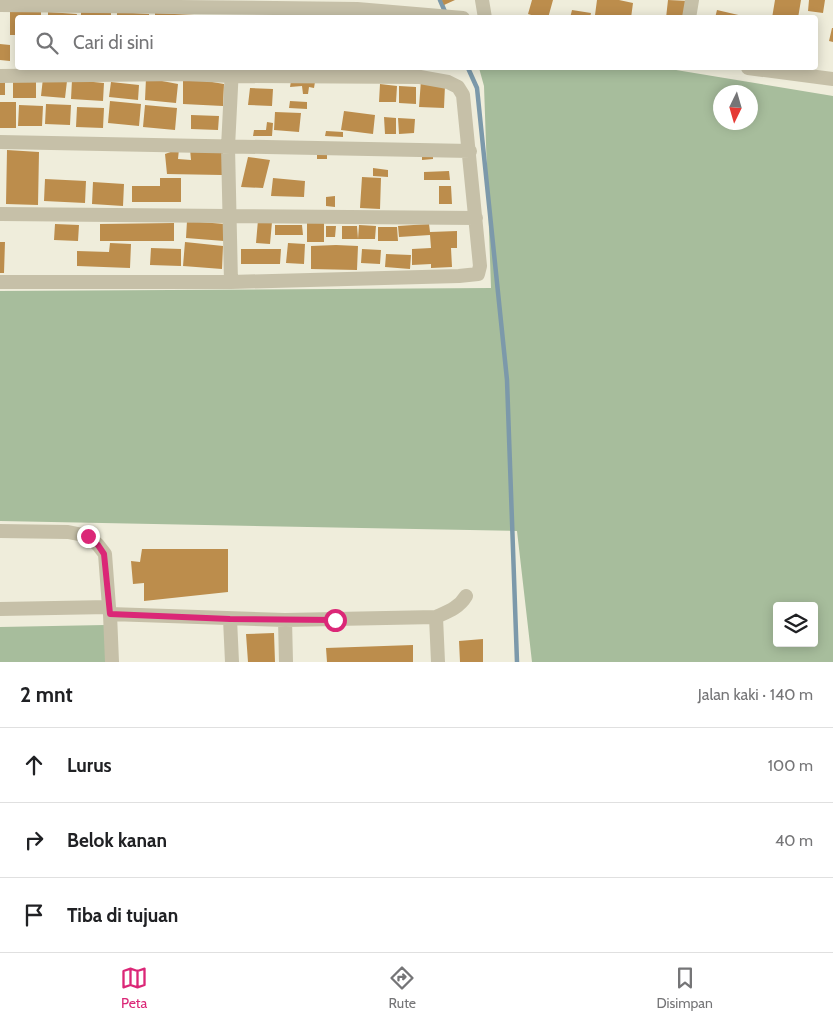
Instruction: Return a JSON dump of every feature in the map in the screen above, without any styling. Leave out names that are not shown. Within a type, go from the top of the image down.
[{"type":"street","points":[[482,0],[484,15]]},
{"type":"street","points":[[690,15],[692,0]]},
{"type":"street","points":[[0,5],[234,13],[357,9],[436,15]]},
{"type":"street","points":[[763,70],[833,79]]},
{"type":"street","points":[[231,282],[228,147],[232,72]]},
{"type":"street","points":[[0,76],[232,72],[420,77],[448,82],[458,87],[463,95],[480,266],[478,274],[473,276],[231,282],[0,282]]},
{"type":"street","points":[[0,142],[470,151]]},
{"type":"street","points":[[0,214],[476,218]]},
{"type":"street","points":[[0,531],[68,532],[88,536],[98,545],[104,554],[112,662]]},
{"type":"street","points":[[0,609],[109,611],[230,619],[284,620],[436,617],[456,608],[463,602],[466,596]]},
{"type":"street","points":[[436,617],[438,662]]},
{"type":"street","points":[[230,619],[232,662]]},
{"type":"street","points":[[284,620],[286,662]]},
{"type":"green space","points":[[480,70],[676,70],[833,96],[833,662],[532,662],[517,531],[0,521],[0,291],[491,288],[484,86]]},
{"type":"green space","points":[[105,625],[106,662],[0,662],[0,627]]},
{"type":"building","points":[[442,0],[455,0],[444,5]]},
{"type":"building","points":[[532,0],[553,0],[549,15],[528,14]]},
{"type":"building","points":[[597,0],[619,0],[633,3],[631,15],[595,15]]},
{"type":"building","points":[[668,0],[689,1],[687,15],[666,15]]},
{"type":"building","points":[[775,0],[801,0],[798,15],[772,15]]},
{"type":"building","points":[[809,0],[825,0],[823,13],[808,11]]},
{"type":"building","points":[[81,10],[111,12],[111,15],[81,15]]},
{"type":"building","points":[[572,10],[591,13],[591,15],[571,15]]},
{"type":"building","points":[[717,10],[738,15],[716,15]]},
{"type":"building","points":[[10,11],[41,12],[41,15],[15,15],[15,35],[10,35]]},
{"type":"building","points":[[357,11],[357,15],[311,15]]},
{"type":"building","points":[[48,12],[77,14],[77,15],[48,15]]},
{"type":"building","points":[[117,12],[149,14],[149,15],[117,15]]},
{"type":"building","points":[[155,13],[194,15],[155,15]]},
{"type":"building","points":[[833,28],[833,42],[829,41]]},
{"type":"building","points":[[0,44],[10,45],[10,61],[0,60]]},
{"type":"building","points":[[183,77],[224,84],[223,106],[183,104]]},
{"type":"building","points":[[43,78],[67,81],[65,98],[41,96]]},
{"type":"building","points":[[146,78],[178,84],[176,103],[145,100]]},
{"type":"building","points":[[13,79],[36,79],[36,98],[13,98]]},
{"type":"building","points":[[0,80],[5,80],[5,95],[0,95]]},
{"type":"building","points":[[72,80],[104,83],[103,101],[71,99]]},
{"type":"building","points":[[421,80],[445,85],[444,108],[419,107]]},
{"type":"building","points":[[291,81],[315,82],[314,88],[309,87],[308,94],[303,94],[302,86],[290,87]]},
{"type":"building","points":[[111,82],[139,85],[138,100],[109,97]]},
{"type":"building","points":[[380,84],[397,86],[396,102],[379,102]]},
{"type":"building","points":[[399,86],[416,87],[416,104],[399,103]]},
{"type":"building","points":[[250,88],[273,89],[272,106],[248,105]]},
{"type":"building","points":[[110,101],[141,104],[139,126],[108,123]]},
{"type":"building","points":[[290,101],[307,102],[307,109],[289,108]]},
{"type":"building","points":[[0,102],[16,102],[16,128],[0,128]]},
{"type":"building","points":[[46,104],[71,105],[70,125],[45,124]]},
{"type":"building","points":[[19,105],[43,106],[42,126],[18,126]]},
{"type":"building","points":[[145,105],[177,108],[175,130],[143,127]]},
{"type":"building","points":[[77,107],[104,108],[103,128],[76,127]]},
{"type":"building","points":[[344,111],[375,115],[373,134],[341,130]]},
{"type":"building","points":[[275,112],[301,113],[299,132],[274,130]]},
{"type":"building","points":[[191,115],[219,116],[218,130],[191,129]]},
{"type":"building","points":[[384,117],[396,118],[396,134],[385,134]]},
{"type":"building","points":[[398,118],[415,119],[414,133],[399,134]]},
{"type":"building","points":[[267,122],[273,123],[272,136],[253,136],[254,130],[266,130]]},
{"type":"building","points":[[326,131],[343,132],[343,137],[325,136]]},
{"type":"building","points":[[179,149],[178,159],[191,160],[190,149],[223,150],[222,175],[167,174],[165,154]]},
{"type":"building","points":[[7,150],[39,152],[38,205],[6,204]]},
{"type":"building","points":[[317,153],[327,153],[327,159],[317,159]]},
{"type":"building","points":[[422,153],[433,153],[433,159],[422,160]]},
{"type":"building","points":[[248,157],[270,160],[263,188],[241,187]]},
{"type":"building","points":[[373,168],[388,170],[388,177],[373,176]]},
{"type":"building","points":[[449,171],[450,180],[424,180],[424,172]]},
{"type":"building","points":[[362,177],[381,178],[380,209],[360,208]]},
{"type":"building","points":[[160,178],[181,178],[181,202],[132,202],[132,186],[160,186]]},
{"type":"building","points":[[273,178],[305,181],[304,197],[271,196]]},
{"type":"building","points":[[45,179],[86,181],[85,203],[44,201]]},
{"type":"building","points":[[93,182],[124,184],[123,206],[92,204]]},
{"type":"building","points":[[439,186],[451,186],[452,204],[439,204]]},
{"type":"building","points":[[335,196],[335,207],[326,206],[326,197]]},
{"type":"building","points":[[258,220],[272,222],[270,244],[256,243]]},
{"type":"building","points":[[187,221],[225,224],[224,241],[186,238]]},
{"type":"building","points":[[307,222],[324,222],[324,242],[307,242]]},
{"type":"building","points":[[174,223],[174,241],[100,241],[100,224]]},
{"type":"building","points":[[55,224],[79,225],[78,241],[54,240]]},
{"type":"building","points":[[429,224],[430,232],[457,231],[457,248],[451,248],[452,267],[431,268],[431,264],[412,265],[412,249],[431,248],[430,235],[399,237],[398,226]]},
{"type":"building","points":[[275,225],[302,225],[303,235],[275,235]]},
{"type":"building","points":[[359,225],[376,226],[375,239],[358,239]]},
{"type":"building","points":[[326,226],[336,226],[335,237],[326,237]]},
{"type":"building","points":[[342,226],[357,226],[358,239],[342,239]]},
{"type":"building","points":[[378,227],[397,227],[398,241],[378,241]]},
{"type":"building","points":[[0,242],[5,242],[4,273],[0,273]]},
{"type":"building","points":[[185,242],[223,246],[222,269],[183,266]]},
{"type":"building","points":[[110,243],[131,244],[130,268],[77,266],[77,251],[109,252]]},
{"type":"building","points":[[288,243],[305,244],[304,264],[286,263]]},
{"type":"building","points":[[311,246],[358,246],[357,270],[311,269]]},
{"type":"building","points":[[151,248],[181,249],[181,266],[150,265]]},
{"type":"building","points":[[241,249],[281,249],[280,264],[241,264]]},
{"type":"building","points":[[362,249],[381,250],[380,264],[361,263]]},
{"type":"building","points":[[386,254],[411,255],[410,269],[385,267]]},
{"type":"building","points":[[142,549],[228,549],[228,592],[144,601],[144,583],[133,584],[131,561],[140,562]]},
{"type":"building","points":[[274,633],[275,662],[248,662],[246,634]]},
{"type":"building","points":[[483,639],[483,662],[460,662],[459,641]]},
{"type":"building","points":[[413,645],[413,662],[327,662],[326,648]]},
{"type":"waterway","points":[[440,0],[446,14]]},
{"type":"waterway","points":[[469,70],[477,88],[507,380],[517,662]]},
{"type":"route","points":[[88,536],[104,554],[110,614],[230,619],[335,620]]}]
